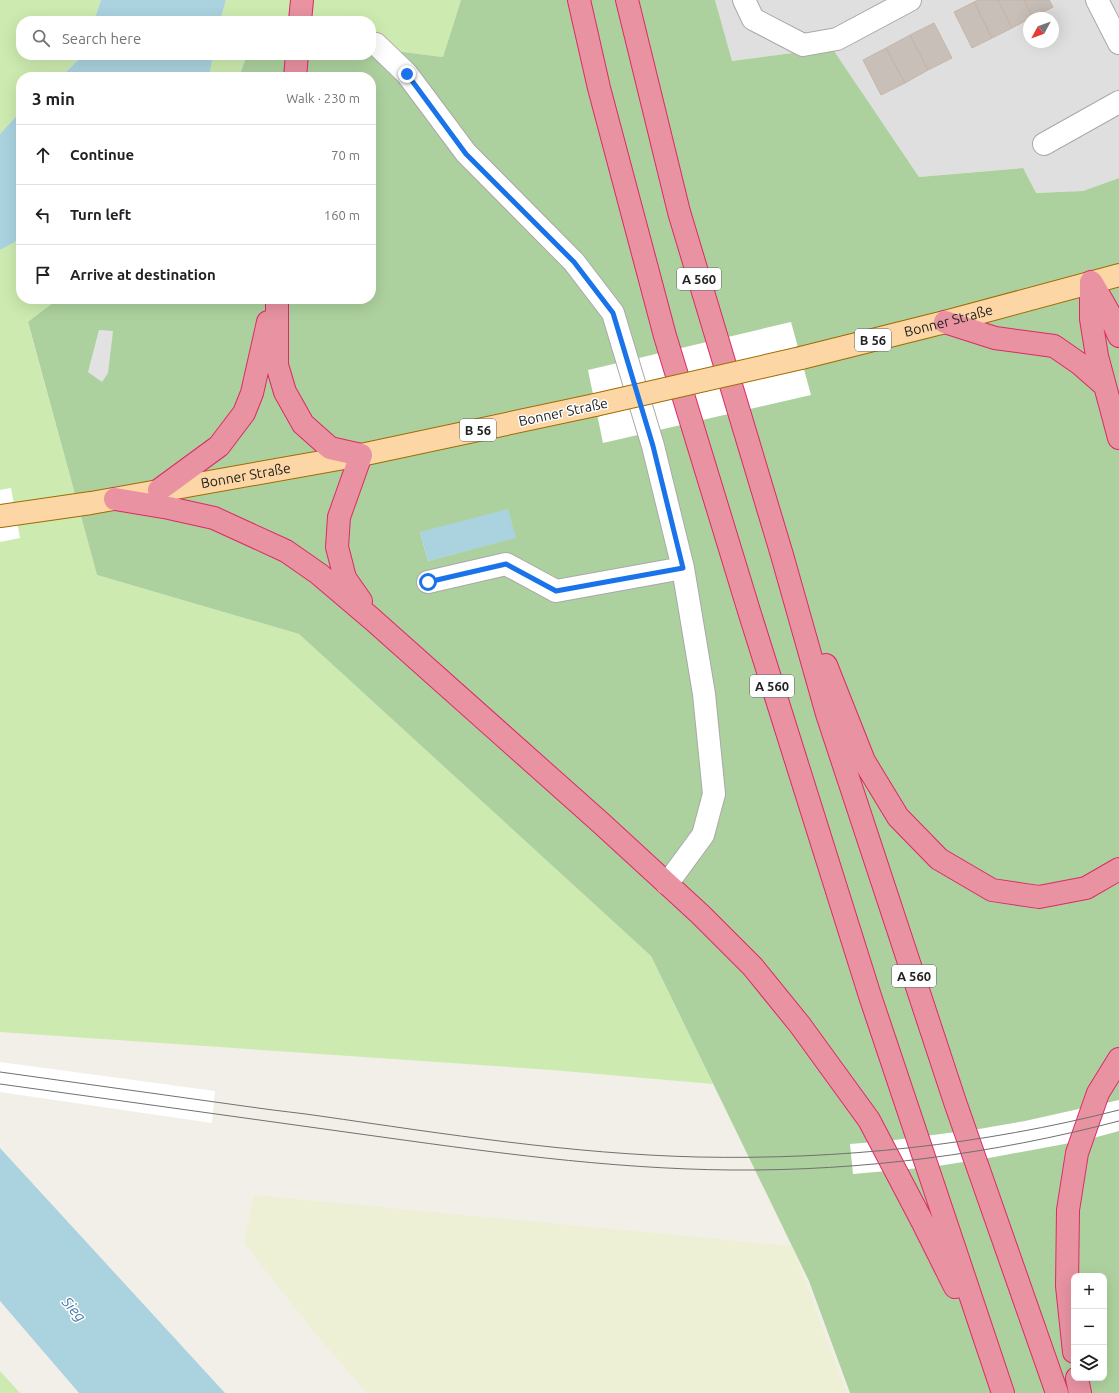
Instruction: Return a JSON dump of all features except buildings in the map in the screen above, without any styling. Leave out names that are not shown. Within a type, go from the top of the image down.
[{"type":"highway","points":[[300,16],[302,0]]},
{"type":"highway","name":"A 560","points":[[579,0],[599,88],[666,336],[746,604],[870,996],[1003,1393]]},
{"type":"highway","name":"A 560","points":[[627,0],[679,212],[782,555],[827,714],[955,1102],[1057,1393]]},
{"type":"highway","points":[[295,72],[297,60]]},
{"type":"highway","points":[[1091,282],[1109,313],[1119,336]]},
{"type":"highway","points":[[1091,282],[1091,319],[1097,356],[1119,438]]},
{"type":"highway","points":[[159,490],[219,446],[244,413],[252,393],[272,304]]},
{"type":"highway","points":[[277,304],[277,365],[285,392],[300,419],[303,424],[330,448],[362,455],[339,517],[337,547],[345,578],[372,619]]},
{"type":"highway","points":[[946,322],[995,338],[1054,346],[1080,364],[1104,385]]},
{"type":"highway","points":[[115,499],[169,508],[214,518],[286,551],[319,574],[372,619],[601,823],[700,914],[753,967],[800,1024],[869,1120],[923,1223],[993,1365]]},
{"type":"highway","points":[[782,555],[864,761],[898,817],[939,859],[992,890],[1039,897],[1086,888],[1119,869]]},
{"type":"highway","points":[[1073,1345],[1066,1286],[1068,1210],[1077,1153],[1098,1093],[1119,1059]]},
{"type":"highway","points":[[1078,1381],[1080,1393]]},
{"type":"main road","name":"Bonner Straße","points":[[8,514],[115,499],[362,455],[595,405],[801,358],[946,322],[1119,275]]},
{"type":"street","points":[[749,10],[803,46],[837,39],[910,0]]},
{"type":"street","points":[[1097,0],[1119,43]]},
{"type":"street","points":[[376,44],[407,74],[466,154],[574,262],[613,313],[653,446],[683,568],[704,694],[714,794],[704,835],[667,884]]},
{"type":"street","points":[[1044,144],[1119,102]]},
{"type":"street","points":[[428,582],[506,564],[556,591],[683,568]]},
{"type":"shaded area","points":[[715,0],[1119,0],[1119,178],[1083,191],[1035,193],[1022,168],[919,177],[832,48],[731,61]]},
{"type":"shaded area","points":[[99,330],[113,331],[108,373],[102,382],[88,372]]},
{"type":"green space","points":[[0,0],[101,0],[96,16],[16,16],[16,60],[78,60],[66,72],[16,72],[16,116],[0,134]]},
{"type":"green space","points":[[226,0],[461,0],[443,57],[376,49],[376,16],[221,16]]},
{"type":"green space","points":[[461,0],[715,0],[732,61],[832,48],[919,177],[1023,168],[1036,193],[1083,191],[1119,178],[1119,1393],[850,1393],[809,1281],[651,956],[299,634],[97,575],[28,322],[51,304],[376,304],[376,72],[241,72],[245,60],[376,60],[376,49],[443,57]],"holes":[[[420,532],[516,537],[428,561]]]},
{"type":"green space","points":[[212,60],[245,60],[241,72],[210,72]]},
{"type":"green space","points":[[16,240],[16,304],[52,304],[28,323],[97,575],[299,634],[651,956],[713,1084],[552,1070],[0,1032],[0,250]]},
{"type":"green space","points":[[254,1195],[792,1246],[847,1393],[367,1393],[319,1338],[244,1243]]},
{"type":"green space","points":[[0,1371],[20,1393],[0,1393]]},
{"type":"water","points":[[101,0],[226,0],[221,16],[96,16]]},
{"type":"water","points":[[78,60],[212,60],[210,72],[66,72]]},
{"type":"water","points":[[16,116],[16,240],[0,250],[0,134]]},
{"type":"water","points":[[508,509],[516,538],[428,561],[420,532]]},
{"type":"water","name":"Sieg","points":[[0,1148],[225,1393],[79,1393],[0,1301]]},
{"type":"pier","points":[[791,322],[811,395],[603,443],[588,370]]},
{"type":"pier","points":[[11,488],[20,538],[0,542],[0,490]]},
{"type":"pier","points":[[0,1062],[215,1091],[212,1123],[0,1092]]},
{"type":"pier","points":[[1119,1100],[1119,1131],[1086,1140],[989,1158],[931,1167],[853,1174],[850,1144],[887,1141],[979,1129],[1025,1121]]},
{"type":"tram line","points":[[0,1072],[509,1142],[603,1152],[698,1157],[804,1156],[910,1148],[1015,1133],[1119,1110]]},
{"type":"tram line","points":[[0,1084],[499,1153],[592,1163],[685,1169],[781,1170],[878,1164],[1024,1143],[1119,1121]]},
{"type":"route","points":[[407,74],[466,154],[574,262],[613,313],[653,446],[683,568],[556,591],[506,564],[428,582]]}]
